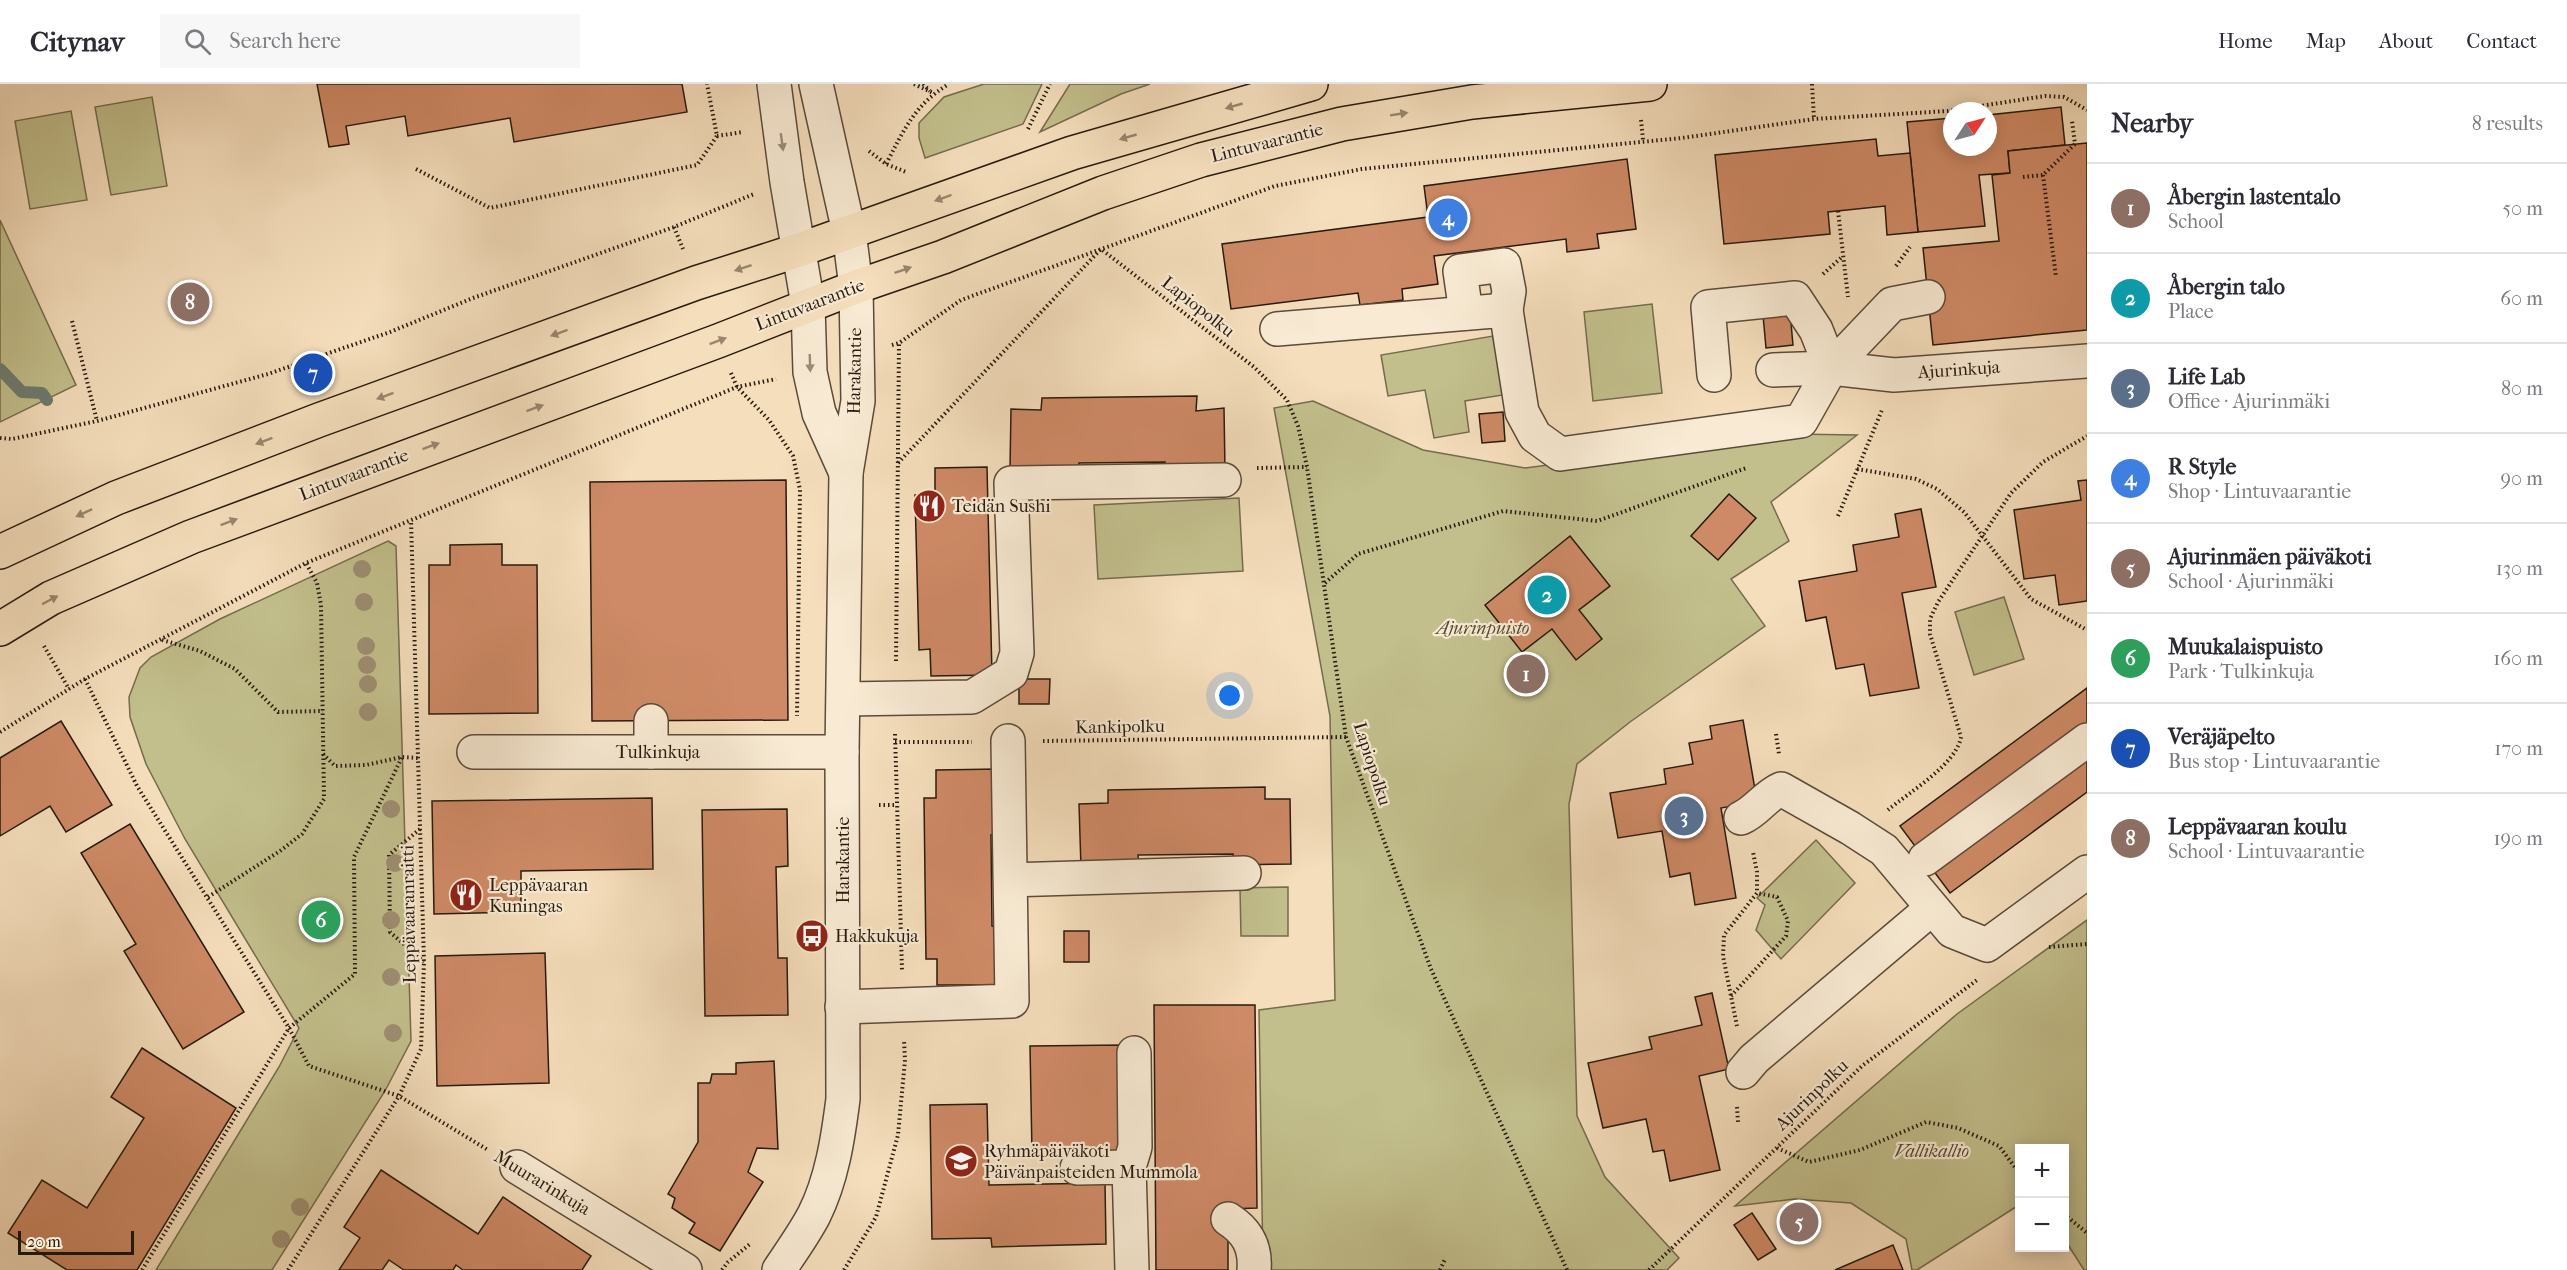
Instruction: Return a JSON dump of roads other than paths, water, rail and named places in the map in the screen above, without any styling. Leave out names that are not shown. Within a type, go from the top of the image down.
[{"type":"main road","points":[[0,552],[116,498],[319,420],[696,283],[799,250],[1072,153],[1311,84]]},
{"type":"main road","name":"Lintuvaarantie","points":[[0,629],[51,598],[191,537],[718,341],[808,304],[943,256],[1103,193],[1190,163],[1331,126],[1472,102],[1650,84]]},
{"type":"street","name":"Harakantie","points":[[774,84],[808,304],[810,372],[819,413],[846,472]]},
{"type":"street","name":"Harakantie","points":[[779,1270],[814,1214],[827,1180],[837,1144],[843,1099],[842,752],[846,472],[858,401],[858,356],[856,287],[849,232],[816,84]]},
{"type":"street","points":[[1466,313],[1460,271],[1504,265],[1509,291],[1506,310],[1522,412],[1535,436],[1560,454],[1801,421],[1831,368],[1892,304],[1928,297]]},
{"type":"street","points":[[1714,375],[1708,307],[1795,298],[1816,330],[1831,368]]},
{"type":"street","points":[[1277,329],[1506,310]]},
{"type":"street","name":"Ajurinkuja","points":[[1773,370],[1831,368],[1894,375],[2087,361]]},
{"type":"street","points":[[844,699],[972,698],[1011,673],[1017,653],[1011,483],[1224,480]]},
{"type":"street","name":"Tulkinkuja","points":[[474,752],[651,737],[796,753],[842,752]]},
{"type":"street","points":[[1925,859],[2087,740]]},
{"type":"street","points":[[843,1007],[1012,1001],[1008,741]]},
{"type":"street","points":[[1741,818],[1781,789],[1884,850],[1931,909],[1952,931],[1987,945],[2087,872]]},
{"type":"street","points":[[1011,880],[1244,873]]},
{"type":"street","points":[[1743,1072],[1754,1059],[1931,909]]},
{"type":"street","points":[[1132,1270],[1129,1167],[1135,1147],[1134,1053]]},
{"type":"street","name":"Muurarinkuja","points":[[517,1167],[685,1270]]},
{"type":"street","points":[[1077,1168],[1129,1167]]},
{"type":"street","points":[[1228,1219],[1242,1228],[1252,1245],[1254,1270]]},
{"type":"waterway","points":[[0,369],[22,392],[42,393],[47,400]]},
{"type":"place","name":"R Style","points":[[1448,218]]},
{"type":"place","name":"Leppävaaran koulu","points":[[190,302]]},
{"type":"place","name":"Veräjäpelto","points":[[313,373]]},
{"type":"place","name":"Teidän Sushi","points":[[929,506]]},
{"type":"place","name":"Åbergin talo","points":[[1547,595]]},
{"type":"place","name":"Åbergin lastentalo","points":[[1526,674]]},
{"type":"place","name":"Life Lab","points":[[1684,816]]},
{"type":"place","name":"Leppävaaran Kuningas","points":[[466,895]]},
{"type":"place","name":"Muukalaispuisto","points":[[321,920]]},
{"type":"place","name":"Hakkukuja","points":[[812,936]]},
{"type":"place","name":"Ryhmäpäiväkoti Päivänpaisteiden Mummola","points":[[961,1161]]},
{"type":"place","name":"Ajurinmäen päiväkoti","points":[[1799,1222]]},
{"type":"park label","name":"Ajurinpuisto","points":[[1483,628]]},
{"type":"park label","name":"Vallikallio","points":[[1932,1151]]}]
